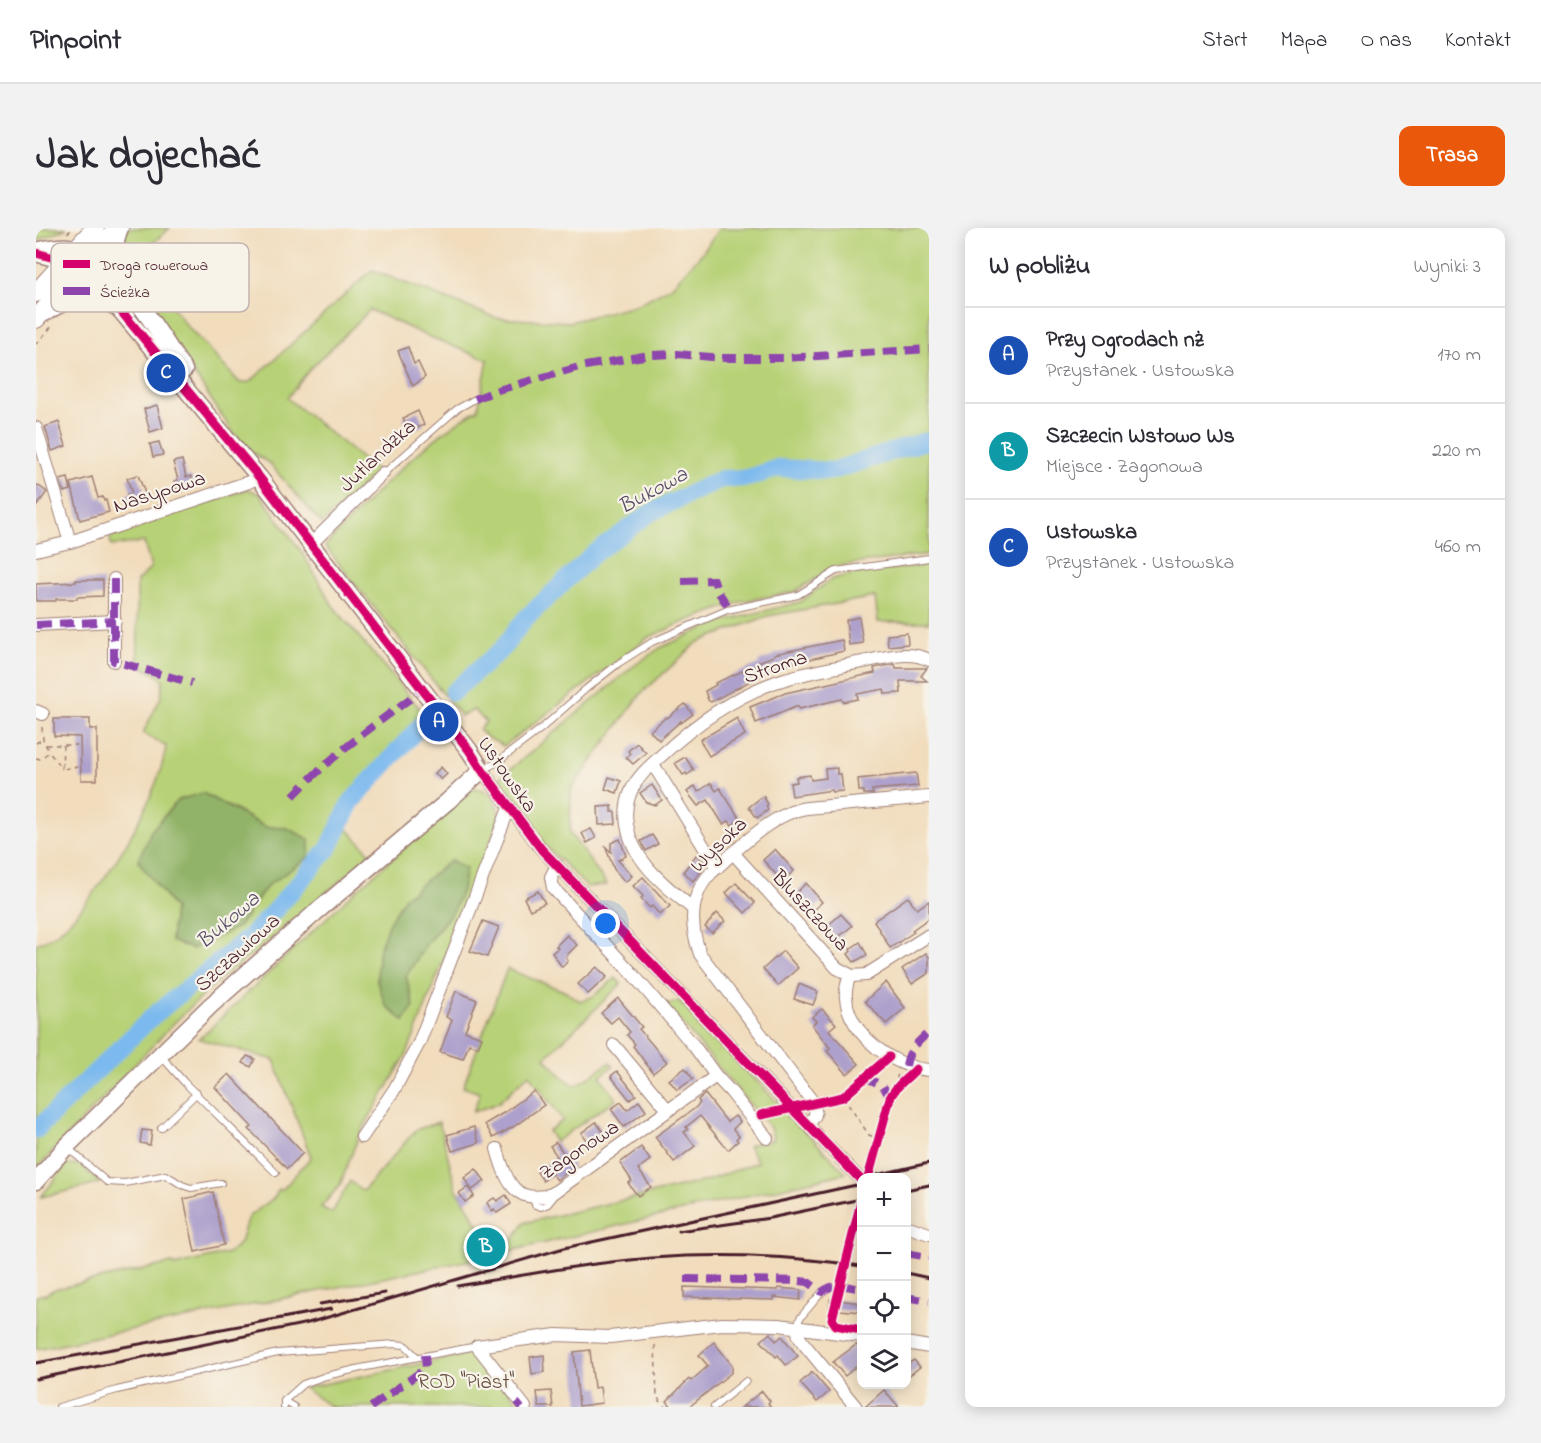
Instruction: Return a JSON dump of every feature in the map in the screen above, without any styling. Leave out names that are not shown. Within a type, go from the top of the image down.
[{"type":"main road","points":[[90,243],[95,228]]},
{"type":"main road","points":[[103,243],[119,228]]},
{"type":"main road","points":[[36,293],[51,283]]},
{"type":"main road","points":[[36,319],[51,301]]},
{"type":"street","points":[[93,243],[101,228]]},
{"type":"street","name":"Ustowska","points":[[115,243],[119,228]]},
{"type":"street","name":"Ustowska","points":[[36,319],[51,310]]},
{"type":"street","name":"Ustowska","points":[[122,312],[259,477],[469,750],[537,844],[857,1176]]},
{"type":"street","name":"Ustowska","points":[[143,312],[227,436]]},
{"type":"street","points":[[36,428],[70,542]]},
{"type":"street","name":"Jutlandzka","points":[[310,544],[383,473]]},
{"type":"street","name":"Nasypowa","points":[[36,550],[70,542],[259,477]]},
{"type":"street","points":[[114,579],[114,661]]},
{"type":"street","points":[[36,625],[115,621]]},
{"type":"street","name":"Stroma","points":[[693,909],[640,859],[628,831],[626,815],[630,795],[639,777],[679,739],[709,716],[771,684],[820,671],[901,656],[915,655],[929,660]]},
{"type":"street","points":[[652,764],[717,868]]},
{"type":"street","name":"Szczawiowa","points":[[36,1181],[67,1146],[251,969],[482,770]]},
{"type":"street","name":"Wysoka","points":[[808,1124],[816,1114],[812,1101],[700,954],[694,936],[693,909],[700,888],[717,868],[772,821],[795,810],[929,797]]},
{"type":"street","name":"Ustowska","points":[[362,1137],[393,1090],[419,1042],[510,808]]},
{"type":"street","name":"Bluszczowa","points":[[734,854],[842,972],[850,975],[866,975],[929,935]]},
{"type":"street","points":[[557,865],[551,877],[553,888],[631,972],[694,1046],[766,1138]]},
{"type":"street","points":[[850,975],[846,990],[847,1003],[852,1016],[865,1035],[881,1052],[897,1062],[916,1069],[929,1070]]},
{"type":"street","points":[[614,1046],[668,1110]]},
{"type":"street","name":"Zagonowa","points":[[497,1149],[511,1185],[522,1194],[533,1197],[546,1196],[559,1190],[716,1076]]},
{"type":"street","points":[[909,1227],[929,1234]]},
{"type":"street","points":[[477,1346],[556,1335],[610,1336],[722,1324],[796,1327],[857,1335]]},
{"type":"street","points":[[796,1327],[804,1344],[856,1407]]},
{"type":"street","points":[[911,1343],[929,1347]]},
{"type":"street","points":[[477,1346],[525,1407]]},
{"type":"lane","name":"Jutlandzka","points":[[383,473],[457,409],[475,399]]},
{"type":"lane","points":[[482,770],[496,763],[542,728],[619,663],[652,642],[727,610],[798,596],[836,571],[929,558]]},
{"type":"lane","points":[[160,1055],[276,1173]]},
{"type":"lane","points":[[161,1128],[197,1093]]},
{"type":"lane","points":[[67,1146],[107,1182],[125,1183],[166,1175],[191,1188],[221,1183]]},
{"type":"lane","points":[[796,1327],[800,1318],[822,1292]]},
{"type":"lane","points":[[59,1407],[117,1390],[278,1353],[394,1344],[405,1345],[417,1357]]},
{"type":"lane","points":[[294,1407],[284,1404],[298,1387],[311,1381],[343,1372],[477,1346]]},
{"type":"lane","points":[[714,1407],[746,1381]]},
{"type":"path","points":[[39,251],[46,241],[63,238],[78,228]]},
{"type":"path","points":[[40,713],[43,739],[62,769]]},
{"type":"path","points":[[36,726],[42,729]]},
{"type":"path","points":[[36,744],[43,739]]},
{"type":"path","points":[[46,745],[80,745]]},
{"type":"path","points":[[62,769],[63,745]]},
{"type":"path","points":[[36,758],[40,759],[50,752]]},
{"type":"path","points":[[62,769],[78,767]]},
{"type":"path","points":[[895,1088],[899,1069]]},
{"type":"path","points":[[843,1097],[869,1135],[879,1139]]},
{"type":"path","points":[[762,1115],[838,1099]]},
{"type":"path","points":[[654,1331],[657,1397],[665,1407]]},
{"type":"green space","points":[[36,228],[67,228],[36,241]]},
{"type":"green space","points":[[128,228],[170,228],[153,243],[124,243],[125,232]]},
{"type":"green space","points":[[719,228],[929,228],[929,554],[837,566],[794,592],[743,601],[649,637],[504,746],[486,737],[479,729],[486,722],[474,710],[461,716],[325,546],[416,455],[456,423],[478,409],[488,360],[370,310],[310,369],[287,398],[377,471],[322,524],[269,463],[249,450],[232,431],[153,312],[176,312],[240,383],[250,382],[372,270],[496,318],[570,322],[638,304],[671,287],[703,252]]},
{"type":"green space","points":[[248,489],[260,494],[303,554],[333,606],[426,716],[348,800],[338,819],[370,853],[253,954],[223,976],[174,1023],[36,1169],[36,944],[55,935],[91,897],[108,873],[140,820],[161,768],[166,746],[143,733],[161,697],[163,679],[138,664],[137,581],[151,568],[144,542],[111,546],[110,535]],"holes":[[[230,807],[265,827],[287,828],[309,857],[268,885],[238,927],[192,949],[171,941],[174,908],[159,888]]]},
{"type":"green space","points":[[929,565],[929,622],[878,622],[875,597],[768,616],[698,642],[641,694],[571,789],[570,833],[607,885],[587,887],[546,846],[500,778],[635,665],[660,648],[713,624],[800,602],[832,579],[856,573]]},
{"type":"green space","points":[[474,788],[486,791],[492,797],[500,816],[407,1054],[359,1135],[340,1185],[321,1207],[332,1213],[350,1181],[363,1191],[416,1130],[439,1122],[456,1188],[483,1232],[474,1240],[476,1259],[36,1349],[36,1296],[55,1289],[228,1253],[240,1243],[248,1217],[275,1197],[278,1189],[282,1190],[311,1157],[274,1060],[199,1039],[355,891]],"holes":[[[462,890],[454,910],[427,943],[406,976],[404,1021],[386,1005],[377,981]]]},
{"type":"green space","points":[[203,793],[265,827],[287,828],[309,839],[309,857],[268,885],[238,927],[192,949],[171,941],[174,908],[138,861],[151,831],[178,800]]},
{"type":"green space","points":[[451,860],[466,869],[462,890],[454,910],[427,943],[406,976],[414,1006],[404,1021],[386,1006],[377,981],[378,953],[389,922],[405,897]]},
{"type":"green space","points":[[507,969],[564,991],[580,1001],[592,997],[616,978],[621,984],[545,1058],[563,1077],[576,1086],[610,1062],[613,1066],[600,1076],[616,1099],[555,1142],[548,1131],[563,1120],[529,1074],[498,1103],[473,1112],[480,1093],[463,1087]]},
{"type":"green space","points":[[679,1001],[846,1173],[505,1252],[524,1223],[706,1181],[758,1162],[748,1146],[773,1139],[771,1129],[666,1005]]},
{"type":"green space","points":[[66,1165],[81,1165],[99,1182],[98,1184],[41,1197]]},
{"type":"green space","name":"ROD \"Piast\"","points":[[474,1353],[487,1364],[521,1407],[331,1407],[304,1388]]},
{"type":"building","points":[[408,347],[414,364],[418,362],[425,377],[413,386],[398,351]]},
{"type":"building","points":[[157,405],[163,428],[150,432],[144,409]]},
{"type":"building","points":[[418,411],[424,425],[409,431],[403,418]]},
{"type":"building","points":[[59,422],[66,446],[52,451],[45,427]]},
{"type":"building","points":[[159,442],[163,455],[153,457],[150,444]]},
{"type":"building","points":[[182,460],[186,477],[191,476],[194,487],[177,492],[174,481],[178,480],[173,462]]},
{"type":"building","points":[[138,475],[148,501],[130,505],[127,494],[132,493],[127,478]]},
{"type":"building","points":[[92,477],[98,498],[103,497],[104,501],[106,500],[109,512],[80,520],[71,483]]},
{"type":"building","points":[[68,478],[71,490],[64,492],[60,480]]},
{"type":"building","points":[[36,484],[47,492],[36,507]]},
{"type":"building","points":[[76,580],[103,580],[103,596],[36,601],[36,584],[76,582]]},
{"type":"building","points":[[859,617],[863,643],[849,645],[846,620]]},
{"type":"building","points":[[907,633],[908,644],[888,646],[887,635]]},
{"type":"building","points":[[842,640],[844,651],[768,669],[769,671],[711,702],[708,700],[705,691],[716,685],[715,683],[759,664],[758,662],[774,654]]},
{"type":"building","points":[[895,664],[896,668],[927,668],[921,676],[927,681],[900,681],[901,693],[885,694],[884,689],[857,694],[858,699],[843,702],[842,699],[799,709],[798,706],[756,723],[750,707],[785,693],[875,673],[874,668]]},
{"type":"building","points":[[685,704],[693,714],[659,740],[650,731]]},
{"type":"building","points":[[737,718],[745,735],[709,756],[700,740]]},
{"type":"building","points":[[54,719],[90,719],[90,729],[97,729],[97,780],[81,780],[80,737],[54,736]]},
{"type":"building","points":[[637,743],[646,753],[633,764],[626,757],[630,754],[628,751]]},
{"type":"building","points":[[685,757],[694,770],[683,775],[675,763]]},
{"type":"building","points":[[441,767],[447,774],[441,780],[435,773]]},
{"type":"building","points":[[837,768],[837,774],[841,774],[843,791],[832,792],[832,790],[792,796],[790,783],[797,782],[796,777],[810,775],[811,780],[826,778],[825,769]]},
{"type":"building","points":[[916,773],[918,786],[872,790],[873,794],[864,794],[864,791],[859,791],[858,779]]},
{"type":"building","points":[[609,777],[621,781],[617,793],[605,789]]},
{"type":"building","points":[[711,783],[716,791],[720,788],[740,819],[732,825],[729,821],[723,824],[708,800],[698,806],[687,792],[695,786],[698,792]]},
{"type":"building","points":[[652,785],[662,800],[655,805],[646,802],[640,793]]},
{"type":"building","points":[[763,796],[768,804],[766,806],[768,810],[757,818],[749,807]]},
{"type":"building","points":[[612,806],[616,824],[599,825],[598,807]]},
{"type":"building","points":[[591,829],[596,838],[587,843],[582,833]]},
{"type":"building","points":[[652,835],[658,844],[646,851],[641,841]]},
{"type":"building","points":[[620,839],[626,856],[618,860],[632,876],[625,882],[614,869],[605,846],[611,852],[611,843]]},
{"type":"building","points":[[775,849],[794,871],[782,881],[763,860]]},
{"type":"building","points":[[696,855],[704,862],[700,867],[703,869],[693,881],[683,872]]},
{"type":"building","points":[[643,877],[670,906],[660,915],[641,899],[643,896],[633,886]]},
{"type":"building","points":[[736,883],[755,903],[745,913],[726,893]]},
{"type":"building","points":[[806,883],[822,902],[812,911],[807,909],[794,895]]},
{"type":"building","points":[[538,891],[545,903],[530,910],[524,898]]},
{"type":"building","points":[[908,897],[917,909],[929,901],[929,918],[912,930],[914,932],[890,948],[874,921]]},
{"type":"building","points":[[717,913],[725,921],[712,933],[705,927]]},
{"type":"building","points":[[841,914],[852,926],[836,939],[826,927]]},
{"type":"building","points":[[483,921],[499,927],[487,957],[470,951]]},
{"type":"building","points":[[567,935],[577,945],[568,954],[566,958],[568,961],[562,967],[552,953]]},
{"type":"building","points":[[860,942],[867,955],[854,962],[848,954],[850,949]]},
{"type":"building","points":[[783,951],[798,968],[778,986],[763,969]]},
{"type":"building","points":[[926,953],[929,957],[929,973],[912,984],[902,969]]},
{"type":"building","points":[[597,967],[607,977],[588,994],[578,984]]},
{"type":"building","points":[[886,982],[905,1008],[886,1024],[865,1001]]},
{"type":"building","points":[[799,984],[818,992],[813,1005],[794,999]]},
{"type":"building","points":[[456,991],[477,1000],[465,1031],[482,1037],[478,1047],[469,1044],[463,1059],[440,1052],[452,1020],[446,1017]]},
{"type":"building","points":[[618,998],[642,1027],[639,1029],[667,1062],[653,1073],[633,1046],[635,1044],[627,1035],[630,1032],[618,1017],[611,1023],[601,1013]]},
{"type":"building","points":[[822,1009],[836,1024],[829,1030],[859,1064],[847,1074],[827,1051],[830,1048],[812,1025],[816,1021],[812,1017]]},
{"type":"building","points":[[247,1056],[255,1059],[251,1067],[243,1063]]},
{"type":"building","points":[[685,1068],[693,1079],[677,1090],[669,1080]]},
{"type":"building","points":[[617,1071],[636,1095],[630,1100],[611,1076]]},
{"type":"building","points":[[229,1074],[303,1153],[287,1169],[249,1129],[252,1127],[215,1087]]},
{"type":"building","points":[[534,1091],[544,1105],[493,1138],[485,1124]]},
{"type":"building","points":[[705,1094],[727,1122],[735,1116],[740,1122],[733,1129],[739,1136],[736,1139],[738,1141],[728,1150],[700,1116],[686,1127],[688,1130],[684,1132],[695,1146],[674,1162],[655,1137],[694,1109],[700,1103],[698,1100]]},
{"type":"building","points":[[639,1101],[646,1111],[624,1127],[611,1109],[621,1102],[627,1110]]},
{"type":"building","points":[[596,1122],[606,1136],[591,1147],[581,1133]]},
{"type":"building","points":[[474,1127],[479,1143],[452,1151],[447,1135]]},
{"type":"building","points":[[142,1130],[152,1131],[150,1145],[140,1143]]},
{"type":"building","points":[[556,1142],[573,1167],[557,1180],[552,1174],[543,1181],[537,1172],[557,1156],[550,1146]]},
{"type":"building","points":[[641,1147],[650,1160],[638,1169],[651,1187],[638,1196],[628,1183],[632,1181],[620,1163]]},
{"type":"building","points":[[476,1169],[485,1181],[472,1190],[464,1178]]},
{"type":"building","points":[[468,1187],[474,1196],[465,1202],[459,1193]]},
{"type":"building","points":[[213,1192],[224,1245],[195,1252],[184,1199]]},
{"type":"building","points":[[506,1195],[511,1204],[497,1213],[494,1209],[492,1211],[487,1203],[494,1198],[497,1201]]},
{"type":"building","points":[[493,1241],[495,1250],[480,1253],[477,1245]]},
{"type":"building","points":[[684,1287],[801,1290],[800,1300],[774,1297],[774,1300],[684,1297]]},
{"type":"building","points":[[830,1299],[857,1302],[857,1312],[829,1309]]},
{"type":"building","points":[[770,1333],[776,1341],[782,1336],[798,1356],[786,1365],[778,1355],[776,1357],[761,1341]]},
{"type":"building","points":[[714,1342],[732,1365],[732,1372],[689,1407],[672,1407],[667,1401],[689,1379],[691,1381],[708,1366],[699,1355]]},
{"type":"building","points":[[857,1346],[857,1366],[845,1376],[833,1362]]},
{"type":"building","points":[[590,1350],[594,1388],[600,1387],[602,1403],[579,1406],[574,1352]]},
{"type":"building","points":[[544,1355],[545,1372],[532,1374],[530,1357]]},
{"type":"building","points":[[914,1360],[920,1367],[911,1374],[911,1362]]},
{"type":"building","points":[[812,1372],[829,1392],[817,1402],[800,1383]]},
{"type":"building","points":[[884,1390],[899,1407],[865,1407]]},
{"type":"building","points":[[551,1391],[553,1407],[539,1407],[537,1392]]},
{"type":"building","points":[[762,1391],[770,1401],[768,1403],[771,1407],[742,1407]]},
{"type":"waterway","name":"Bukowa","points":[[453,692],[502,649],[525,619],[595,553],[650,513],[721,479],[748,478],[778,468],[832,471],[929,441]]},
{"type":"waterway","name":"Bukowa","points":[[36,1130],[153,1016],[249,937],[276,909],[329,848],[351,802],[423,723]]},
{"type":"railway","points":[[885,1173],[929,1163]]},
{"type":"railway","points":[[36,1379],[308,1323],[564,1248],[857,1185]]},
{"type":"railway","points":[[911,1189],[929,1185]]},
{"type":"railway","points":[[678,1231],[770,1218],[857,1200]]},
{"type":"railway","points":[[458,1286],[579,1266],[678,1256],[757,1256],[857,1266]]},
{"type":"railway","points":[[911,1274],[929,1278]]},
{"type":"railway","points":[[320,1304],[385,1293]]},
{"type":"railway","points":[[36,1363],[331,1309]]},
{"type":"marked path","points":[[475,399],[498,390],[579,367],[650,355],[784,358],[929,349]]},
{"type":"marked path","points":[[114,579],[114,661],[192,683]]},
{"type":"marked path","points":[[682,581],[714,580],[717,590],[730,609]]},
{"type":"marked path","points":[[36,625],[115,621]]},
{"type":"marked path","points":[[293,796],[339,753],[423,689]]},
{"type":"marked path","points":[[906,1066],[911,1051],[929,1032]]},
{"type":"marked path","points":[[862,1080],[871,1080],[883,1086],[890,1098]]},
{"type":"marked path","points":[[911,1254],[929,1257]]},
{"type":"marked path","points":[[685,1279],[800,1281],[808,1282],[822,1292],[836,1286],[857,1288]]},
{"type":"marked path","points":[[911,1298],[929,1301]]},
{"type":"marked path","points":[[371,1407],[426,1368],[425,1355]]},
{"type":"marked path","points":[[517,1407],[522,1403]]},
{"type":"cycle path","points":[[36,253],[51,257]]},
{"type":"cycle path","points":[[122,312],[259,477],[469,750],[542,850],[857,1176]]},
{"type":"cycle path","points":[[761,1115],[843,1097],[889,1057]]},
{"type":"cycle path","points":[[869,1173],[892,1093],[916,1069]]},
{"type":"cycle path","points":[[857,1218],[832,1319],[836,1325],[857,1329]]},
{"type":"place","name":"Ustowska","points":[[166,373]]},
{"type":"place","name":"Przy Ogrodach nż","points":[[439,722]]},
{"type":"place","name":"Szczecin Wstowo Ws","points":[[486,1247]]}]
